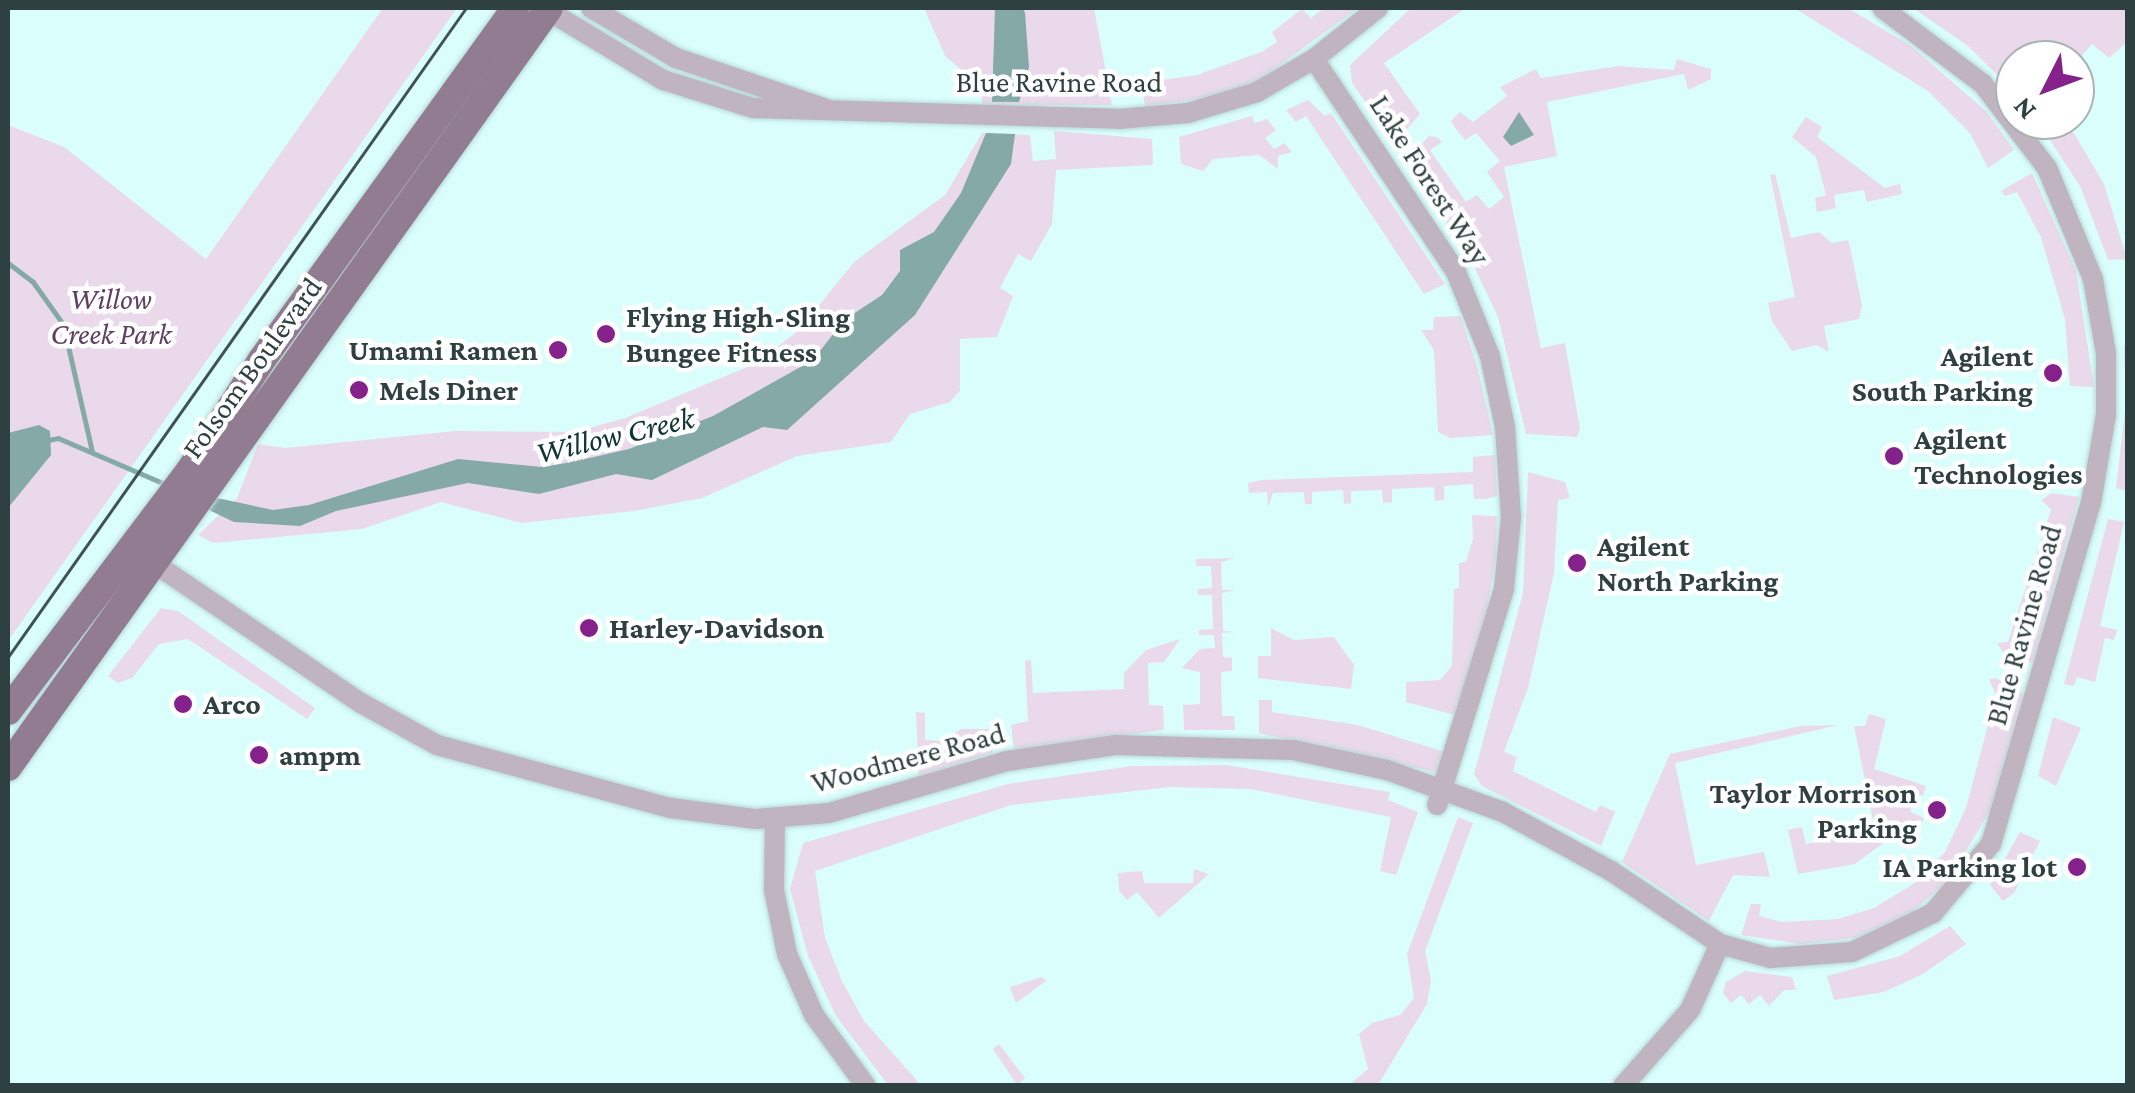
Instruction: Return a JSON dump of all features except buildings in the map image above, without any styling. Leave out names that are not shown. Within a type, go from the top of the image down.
[{"type":"main road","name":"Folsom Boulevard","points":[[199,477],[260,361],[516,8]]},
{"type":"main road","name":"Folsom Boulevard","points":[[8,711],[163,527],[546,8]]},
{"type":"main road","name":"Folsom Boulevard","points":[[8,768],[141,555]]},
{"type":"street","name":"Blue Ravine Road","points":[[546,8],[663,80],[754,108],[1027,116],[1188,113],[1257,92],[1314,59],[1378,8]]},
{"type":"street","name":"Blue Ravine Road","points":[[591,8],[676,58],[829,110]]},
{"type":"street","name":"Blue Ravine Road","points":[[1720,944],[1770,958],[1852,952],[1920,921],[1975,869],[2009,799],[2101,459],[2107,384],[2100,309],[2061,195],[2022,130],[1983,84],[1882,8]]},
{"type":"street","name":"Lake Forest Way","points":[[1314,59],[1456,272],[1490,356],[1505,427],[1511,517],[1504,589],[1439,796]]},
{"type":"street","name":"Woodmere Road","points":[[141,555],[361,703],[436,745],[671,808],[775,819],[869,804],[1007,762],[1115,745],[1293,750],[1552,836],[1720,944]]},
{"type":"street","points":[[775,819],[774,890],[788,954],[814,1014],[866,1086]]},
{"type":"street","points":[[1622,1086],[1690,1010],[1720,944]]},
{"type":"green space","name":"Willow Creek Park","points":[[383,8],[457,8],[8,641],[8,125],[64,147],[206,259]]},
{"type":"green space","points":[[924,8],[1094,8],[1112,105],[982,105],[981,87],[945,56]]},
{"type":"green space","points":[[1324,8],[1358,8],[1262,78],[1210,98],[1145,106],[1141,83],[1197,75],[1261,52],[1277,42],[1272,32],[1302,9],[1311,18]]},
{"type":"green space","points":[[1411,8],[1466,8],[1384,63],[1420,114],[1407,129],[1388,134],[1352,83],[1350,65]]},
{"type":"green space","points":[[1794,8],[1848,8],[1911,46],[1986,111],[1995,124],[1995,140],[2007,140],[2014,150],[1988,168],[1970,133],[1928,91]]},
{"type":"green space","points":[[1913,8],[2127,8],[2127,42],[2109,58],[2095,46],[2095,40],[1995,40],[1995,73],[1968,46]]},
{"type":"green space","points":[[1677,59],[1711,69],[1711,79],[1688,90],[1684,74],[1547,102],[1557,156],[1504,167],[1541,348],[1565,343],[1580,429],[1577,437],[1526,434],[1498,317],[1470,258],[1409,164],[1412,155],[1429,136],[1437,137],[1442,142],[1430,150],[1466,202],[1477,195],[1489,209],[1504,197],[1487,172],[1500,161],[1476,133],[1465,140],[1456,129],[1451,121],[1460,112],[1473,122],[1507,96],[1500,87],[1536,69],[1541,78],[1618,66],[1674,70]]},
{"type":"green space","points":[[1308,100],[1325,116],[1331,113],[1445,284],[1424,294],[1306,116],[1296,122],[1286,110]]},
{"type":"green space","points":[[1252,116],[1255,123],[1267,119],[1276,130],[1265,138],[1274,149],[1284,143],[1292,152],[1278,156],[1278,169],[1259,155],[1213,159],[1203,171],[1181,164],[1179,137]]},
{"type":"green space","points":[[1806,117],[1822,127],[1817,137],[1885,188],[1900,184],[1902,194],[1867,202],[1864,190],[1834,195],[1836,208],[1817,212],[1815,198],[1826,195],[1816,157],[1792,137]]},
{"type":"green space","points":[[1054,131],[1152,139],[1153,165],[1056,170],[1052,224],[1031,261],[1018,254],[1000,288],[1013,296],[997,337],[960,339],[960,391],[950,402],[910,414],[891,442],[797,456],[702,498],[634,511],[521,523],[441,502],[362,529],[213,543],[198,535],[237,498],[258,444],[285,448],[456,431],[575,432],[625,418],[757,363],[799,330],[855,261],[945,195],[982,133],[1030,135],[1033,161],[1056,159]]},
{"type":"green space","points":[[2050,140],[2078,140],[2104,184],[2127,259],[2108,260],[2081,188]]},
{"type":"green space","points":[[2032,173],[2076,271],[2094,387],[2070,386],[2065,319],[2041,237],[2017,192],[2005,196],[2001,191]]},
{"type":"green space","points":[[1775,174],[1791,238],[1819,232],[1832,243],[1848,240],[1862,305],[1859,319],[1824,326],[1829,352],[1816,345],[1792,351],[1772,321],[1768,303],[1795,297],[1770,175]]},
{"type":"green space","points":[[1460,316],[1476,362],[1493,435],[1450,438],[1438,432],[1434,350],[1421,330],[1433,330],[1434,317]]},
{"type":"green space","points":[[2127,347],[2127,491],[2116,488],[2126,403]]},
{"type":"green space","points":[[1495,455],[1497,496],[1485,499],[1474,499],[1473,484],[1444,486],[1444,500],[1435,501],[1434,487],[1392,489],[1392,502],[1383,503],[1382,490],[1351,491],[1351,503],[1344,504],[1343,490],[1312,492],[1312,504],[1305,504],[1304,492],[1273,493],[1268,507],[1267,492],[1249,493],[1248,483],[1262,480],[1473,472],[1473,457]]},
{"type":"green space","points":[[1528,472],[1565,482],[1570,498],[1558,500],[1554,573],[1528,688],[1504,752],[1517,757],[1513,771],[1596,812],[1600,805],[1615,812],[1601,846],[1482,786],[1474,774],[1523,593]]},
{"type":"green space","points":[[2051,493],[2079,497],[2033,663],[2005,656],[1997,643],[2008,642],[2051,510],[2042,500]]},
{"type":"green space","points":[[1472,515],[1497,516],[1496,557],[1486,615],[1455,715],[1406,702],[1406,682],[1440,680],[1452,666],[1454,589],[1459,588],[1459,563],[1466,562],[1473,538]]},
{"type":"green space","points":[[2108,519],[2124,522],[2100,626],[2117,630],[2114,640],[2105,638],[2095,682],[2077,677],[2074,686],[2064,684]]},
{"type":"green space","points":[[1235,558],[1221,562],[1222,590],[1235,590],[1222,593],[1223,631],[1235,632],[1222,633],[1223,657],[1232,658],[1232,671],[1221,672],[1222,716],[1234,716],[1235,730],[1184,730],[1183,705],[1200,704],[1200,672],[1182,668],[1200,649],[1215,648],[1214,635],[1199,635],[1199,630],[1213,629],[1212,595],[1198,595],[1198,589],[1212,588],[1211,566],[1196,566],[1196,559]]},
{"type":"green space","points":[[161,608],[178,611],[315,708],[307,719],[188,639],[159,644],[132,678],[118,683],[108,676]]},
{"type":"green space","points":[[1271,628],[1294,640],[1334,637],[1354,665],[1351,689],[1258,678],[1258,656],[1271,656]]},
{"type":"green space","points":[[1180,639],[1164,662],[1148,663],[1149,705],[1163,706],[1164,730],[1014,749],[1011,725],[1028,721],[1025,661],[1031,660],[1033,693],[1124,689],[1124,673],[1146,650]]},
{"type":"green space","points":[[1996,678],[2025,695],[1990,811],[1948,881],[1913,911],[1855,938],[1801,944],[1741,935],[1751,904],[1761,904],[1759,916],[1783,922],[1838,919],[1874,908],[1915,883],[1945,852],[1966,808],[1996,695],[1989,679]]},
{"type":"green space","points":[[1259,700],[1272,700],[1272,712],[1358,725],[1445,752],[1438,773],[1259,733]]},
{"type":"green space","points":[[916,712],[925,713],[925,740],[942,741],[961,729],[992,729],[993,753],[919,776]]},
{"type":"green space","points":[[1869,714],[1886,719],[1874,769],[1926,786],[1923,796],[1915,794],[1910,812],[1924,818],[1914,837],[1901,830],[1855,864],[1798,874],[1788,830],[1802,827],[1806,844],[1875,830],[1854,726],[1865,726]]},
{"type":"green space","points":[[2053,717],[2081,728],[2056,786],[2038,776]]},
{"type":"green space","points":[[1838,725],[1675,763],[1696,865],[1764,852],[1770,877],[1733,875],[1709,921],[1622,862],[1670,754],[1801,726]]},
{"type":"green space","points":[[1226,765],[1390,792],[1388,800],[1418,812],[1396,875],[1380,871],[1391,817],[1250,789],[1170,787],[1011,805],[815,871],[825,938],[842,981],[864,1021],[921,1085],[888,1085],[836,1016],[808,956],[790,889],[803,843],[1008,784],[1132,766]]},
{"type":"green space","points":[[1458,817],[1473,823],[1425,951],[1431,980],[1427,1004],[1378,1085],[1349,1085],[1368,1069],[1359,1034],[1372,1023],[1400,1015],[1414,998],[1407,954]]},
{"type":"green space","points":[[2020,832],[2040,841],[2014,893],[2003,901],[1990,885]]},
{"type":"green space","points":[[1194,869],[1209,874],[1159,918],[1137,892],[1127,900],[1119,891],[1118,873],[1142,871],[1144,883],[1193,883]]},
{"type":"green space","points":[[1950,926],[1966,944],[1923,974],[1884,992],[1834,1000],[1827,976],[1900,956]]},
{"type":"green space","points":[[1745,971],[1792,977],[1796,990],[1784,990],[1769,1006],[1760,995],[1749,1004],[1741,995],[1731,1003],[1723,993],[1726,982]]},
{"type":"green space","points":[[1042,977],[1046,981],[1016,1003],[1010,987]]},
{"type":"green space","points":[[999,1044],[1025,1078],[1017,1085],[993,1049]]},
{"type":"water","points":[[995,8],[1023,8],[1025,13],[1029,67],[1019,102],[992,102]]},
{"type":"water","points":[[1519,112],[1534,135],[1511,146],[1503,137]]},
{"type":"water","points":[[986,133],[1015,134],[1011,164],[915,315],[787,430],[763,427],[652,480],[616,474],[539,494],[468,483],[336,511],[300,526],[234,522],[209,510],[217,498],[273,510],[309,505],[458,459],[542,467],[572,462],[629,449],[713,416],[813,360],[844,320],[882,295],[900,271],[900,250],[934,232],[961,193]]},
{"type":"water","points":[[39,425],[50,431],[51,455],[8,508],[8,433]]},
{"type":"waterway","points":[[8,263],[33,282],[63,324],[92,452]]},
{"type":"waterway","name":"Willow Creek","points":[[48,440],[58,438],[167,485]]},
{"type":"tram line","points":[[8,657],[466,8]]},
{"type":"place","name":"Flying High-Sling Bungee Fitness","points":[[606,334]]},
{"type":"place","name":"Umami Ramen","points":[[558,350]]},
{"type":"place","name":"Agilent South Parking","points":[[2053,373]]},
{"type":"place","name":"Mels Diner","points":[[359,390]]},
{"type":"place","name":"Agilent Technologies","points":[[1894,456]]},
{"type":"place","name":"Agilent North Parking","points":[[1577,563]]},
{"type":"place","name":"Harley-Davidson","points":[[589,628]]},
{"type":"place","name":"Arco","points":[[183,704]]},
{"type":"place","name":"ampm","points":[[259,755]]},
{"type":"place","name":"Taylor Morrison Parking","points":[[1937,810]]},
{"type":"place","name":"IA Parking lot","points":[[2077,867]]}]
